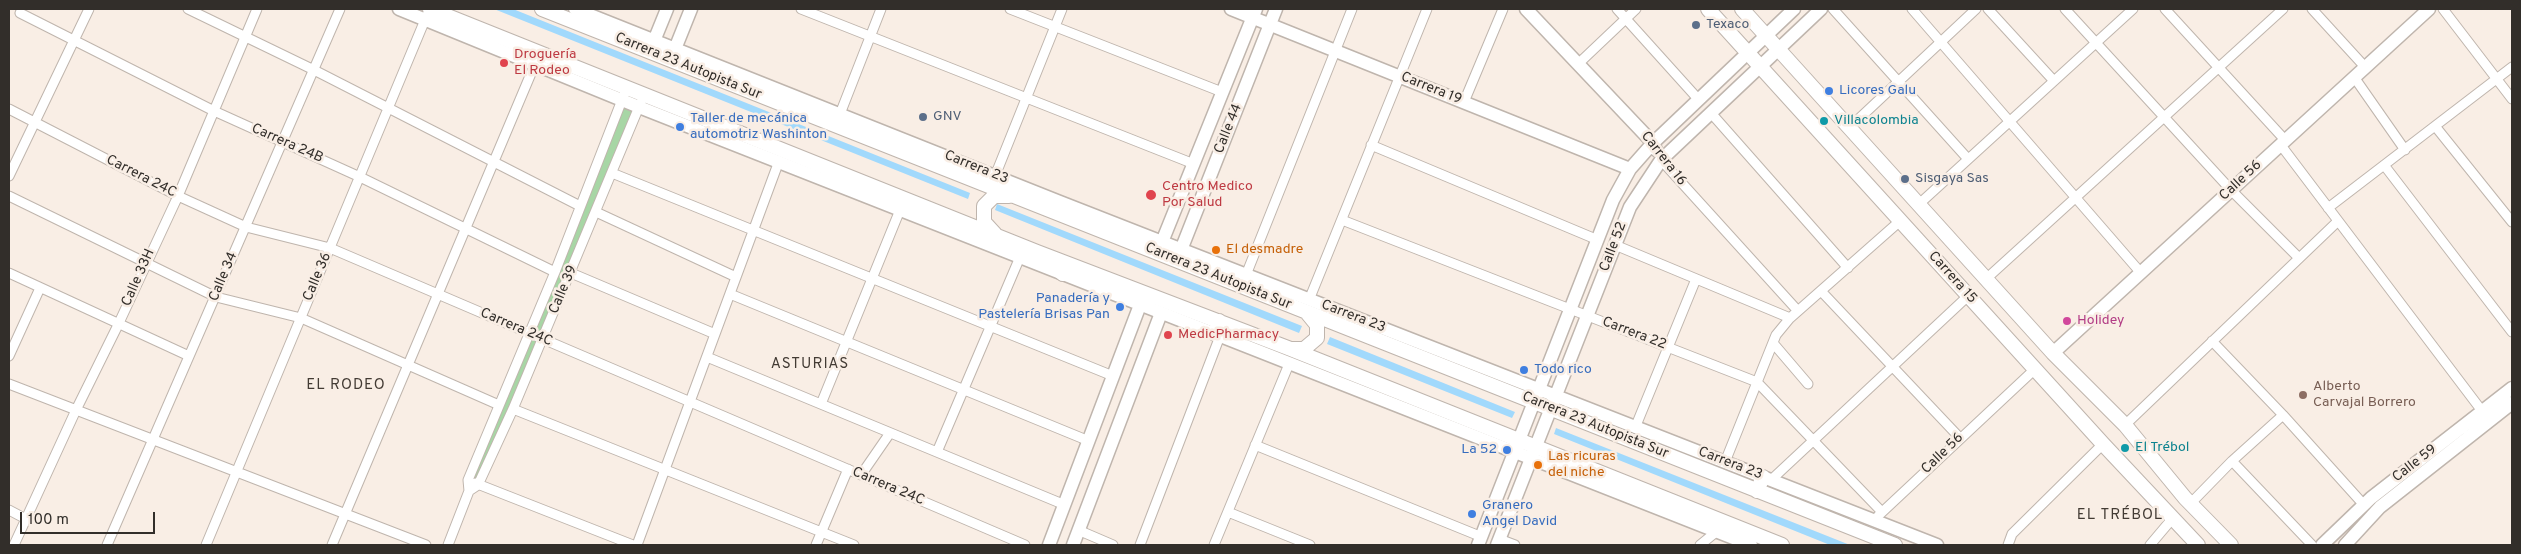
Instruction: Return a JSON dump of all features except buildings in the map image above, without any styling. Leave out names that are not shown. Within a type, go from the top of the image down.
[{"type":"main road","name":"Carrera 23 Autopista Sur","points":[[542,9],[922,154],[1018,197],[1112,228],[1553,403],[1757,491],[1895,545]]},
{"type":"main road","name":"Carrera 15","points":[[1708,9],[2103,444],[2198,545]]},
{"type":"main road","name":"Carrera 15","points":[[1742,9],[2053,353],[2125,425],[2191,504],[2231,545]]},
{"type":"main road","points":[[429,12],[642,101],[903,204],[1001,237],[1102,277],[1218,331],[1288,348],[1517,447],[1618,480],[1782,545]]},
{"type":"main road","points":[[1001,237],[988,228],[984,222],[984,206],[994,196],[1018,197]]},
{"type":"main road","points":[[1037,252],[1064,274]]},
{"type":"main road","points":[[1079,280],[1102,277]]},
{"type":"main road","points":[[1288,348],[1304,349],[1317,338],[1318,329],[1316,322],[1306,305]]},
{"type":"main road","points":[[1757,491],[1767,478]]},
{"type":"main road","points":[[1618,480],[1631,498]]},
{"type":"main road","points":[[1682,518],[1701,513]]},
{"type":"street","points":[[9,176],[89,9]]},
{"type":"street","points":[[188,9],[314,70],[580,206]]},
{"type":"street","name":"Calle 33H","points":[[14,545],[178,196],[257,9]]},
{"type":"street","name":"Calle 34","points":[[107,545],[340,9]]},
{"type":"street","points":[[399,9],[429,12],[535,64],[625,94]]},
{"type":"street","name":"Carrera 23","points":[[575,9],[840,114],[922,154],[995,176],[1112,228],[1162,242],[1181,250],[1218,270],[1246,275],[1306,305]]},
{"type":"street","points":[[654,41],[667,9]]},
{"type":"street","points":[[675,49],[691,9]]},
{"type":"street","points":[[801,9],[1194,164]]},
{"type":"street","points":[[840,114],[881,9]]},
{"type":"street","points":[[1010,9],[1222,92]]},
{"type":"street","points":[[995,176],[1062,9]]},
{"type":"street","name":"Carrera 19","points":[[1231,9],[1254,13],[1270,24],[1335,51],[1630,169]]},
{"type":"street","name":"Calle 44","points":[[1181,250],[1276,9]]},
{"type":"street","points":[[1246,275],[1352,9]]},
{"type":"street","points":[[1306,305],[1428,9]]},
{"type":"street","points":[[1464,102],[1504,9]]},
{"type":"street","name":"Carrera 16","points":[[1526,9],[1653,143],[1661,160],[1798,311]]},
{"type":"street","points":[[1617,9],[1699,100]]},
{"type":"street","points":[[1578,64],[1636,9]]},
{"type":"street","name":"Calle 52","points":[[1480,541],[1614,200],[1630,169],[1653,143],[1794,9]]},
{"type":"street","name":"Calle 52","points":[[1498,542],[1630,207],[1661,160],[1821,9]]},
{"type":"street","points":[[1833,9],[1968,159]]},
{"type":"street","points":[[1912,9],[2141,273]]},
{"type":"street","points":[[1848,128],[1976,9]]},
{"type":"street","points":[[1988,9],[2054,81]]},
{"type":"street","points":[[2065,9],[2231,190],[2299,258]]},
{"type":"street","points":[[1918,205],[2133,9]]},
{"type":"street","points":[[2165,9],[2219,67],[2282,142],[2337,222],[2482,411]]},
{"type":"street","points":[[1986,279],[2283,9]]},
{"type":"street","points":[[2312,9],[2366,67]]},
{"type":"street","name":"Calle 56","points":[[2053,353],[2429,9]]},
{"type":"street","points":[[2443,9],[2512,99]]},
{"type":"street","name":"Calle 36","points":[[206,545],[429,12]]},
{"type":"street","name":"Calle 44","points":[[1162,242],[1254,13]]},
{"type":"street","name":"Carrera 24B","points":[[20,14],[214,111],[360,177],[555,272]]},
{"type":"street","points":[[332,545],[535,64]]},
{"type":"street","points":[[2328,208],[2512,67]]},
{"type":"street","points":[[2354,77],[2405,150]]},
{"type":"street","points":[[1711,88],[1723,101]]},
{"type":"street","name":"Calle 39","points":[[448,545],[469,491],[468,480],[555,272],[625,94]]},
{"type":"street","points":[[642,101],[779,161],[903,204],[1020,258],[1161,313],[1218,331],[1289,364],[1517,447]]},
{"type":"street","name":"Calle 39","points":[[469,491],[478,484],[512,409],[642,101]]},
{"type":"street","name":"Carrera 24C","points":[[9,109],[178,196],[246,227],[330,248],[1025,545]]},
{"type":"street","points":[[1711,113],[1848,268]]},
{"type":"street","points":[[2435,126],[2512,222]]},
{"type":"street","points":[[1371,145],[1598,240]]},
{"type":"street","points":[[637,545],[779,161]]},
{"type":"street","points":[[2384,166],[2512,332]]},
{"type":"street","points":[[612,173],[1113,376]]},
{"type":"street","points":[[9,196],[216,297],[301,318],[499,405]]},
{"type":"street","points":[[821,404],[903,204]]},
{"type":"street","points":[[596,212],[736,277]]},
{"type":"street","name":"Carrera 22","points":[[1342,220],[1757,382],[1814,441],[1878,516]]},
{"type":"street","points":[[1725,462],[1772,343],[1790,318],[1900,221]]},
{"type":"street","points":[[2125,425],[2337,222]]},
{"type":"street","points":[[1615,245],[1790,318]]},
{"type":"street","points":[[936,452],[1020,258]]},
{"type":"street","points":[[9,273],[118,325],[190,356]]},
{"type":"street","points":[[571,273],[715,334]]},
{"type":"street","points":[[1635,428],[1696,279]]},
{"type":"street","points":[[9,356],[40,288]]},
{"type":"street","points":[[1821,291],[1890,367],[1960,438]]},
{"type":"street","points":[[730,294],[1089,441]]},
{"type":"street","points":[[1767,478],[1814,441],[1890,367],[1968,296]]},
{"type":"street","points":[[1050,545],[1140,305]]},
{"type":"street","points":[[1073,545],[1161,313]]},
{"type":"street","points":[[1140,545],[1218,331]]},
{"type":"street","points":[[2212,341],[2372,504]]},
{"type":"street","points":[[1772,343],[1808,384]]},
{"type":"street","points":[[707,357],[1065,505]]},
{"type":"street","points":[[1214,545],[1289,364]]},
{"type":"street","name":"Calle 56","points":[[1878,516],[2035,369]]},
{"type":"street","points":[[9,384],[426,545]]},
{"type":"street","name":"Calle 59","points":[[2322,545],[2512,388]]},
{"type":"street","points":[[1105,397],[1127,406]]},
{"type":"street","name":"Carrera 23","points":[[1553,403],[1635,428],[1767,478],[1878,516],[1937,545]]},
{"type":"street","name":"Calle 59","points":[[2346,545],[2372,504],[2512,403]]},
{"type":"street","points":[[512,409],[854,545]]},
{"type":"street","points":[[2191,504],[2232,461],[2283,415]]},
{"type":"street","points":[[861,475],[890,433]]},
{"type":"street","points":[[2008,545],[2012,534],[2103,444]]},
{"type":"street","points":[[1255,445],[1480,541]]},
{"type":"street","points":[[1534,453],[1631,498],[1751,545]]},
{"type":"street","points":[[2232,461],[2312,545]]},
{"type":"street","points":[[816,545],[848,469]]},
{"type":"street","points":[[468,480],[633,545]]},
{"type":"street","points":[[9,510],[26,519]]},
{"type":"street","points":[[1228,512],[1310,545]]},
{"type":"street","points":[[2150,545],[2172,519]]},
{"type":"street","points":[[1078,530],[1113,545]]},
{"type":"street","points":[[1700,545],[1716,532]]},
{"type":"street","points":[[1498,542],[1515,545]]},
{"type":"green space","points":[[623,100],[639,107],[478,485],[468,480]]},
{"type":"water","points":[[494,9],[513,9],[970,193],[968,199]]},
{"type":"water","points":[[997,204],[1302,326],[1299,333],[995,210]]},
{"type":"water","points":[[1330,337],[1515,412],[1512,418],[1327,344]]},
{"type":"water","points":[[1556,428],[1850,545],[1830,545],[1554,434]]},
{"type":"place","name":"Texaco","points":[[1696,25]]},
{"type":"place","name":"Droguería El Rodeo","points":[[504,63]]},
{"type":"place","name":"Licores Galu","points":[[1829,91]]},
{"type":"place","name":"GNV","points":[[923,117]]},
{"type":"place","name":"Villacolombia","points":[[1824,121]]},
{"type":"place","name":"Taller de mecánica automotriz Washinton","points":[[680,127]]},
{"type":"place","name":"Sisgaya Sas","points":[[1905,179]]},
{"type":"place","name":"Centro Medico Por Salud","points":[[1151,195]]},
{"type":"place","name":"El desmadre","points":[[1216,250]]},
{"type":"place","name":"Panadería y Pastelería Brisas Pan","points":[[1120,307]]},
{"type":"place","name":"Holidey","points":[[2067,321]]},
{"type":"place","name":"MedicPharmacy","points":[[1168,335]]},
{"type":"place","name":"Todo rico","points":[[1524,370]]},
{"type":"place","name":"Alberto Carvajal Borrero","points":[[2303,395]]},
{"type":"place","name":"El Trébol","points":[[2125,448]]},
{"type":"place","name":"La 52","points":[[1507,450]]},
{"type":"place","name":"Las ricuras del niche","points":[[1538,465]]},
{"type":"place","name":"Granero Angel David","points":[[1472,514]]},
{"type":"district","name":"ASTURIAS","points":[[810,365]]},
{"type":"district","name":"EL RODEO","points":[[346,386]]},
{"type":"district","name":"EL TRÉBOL","points":[[2120,516]]}]
